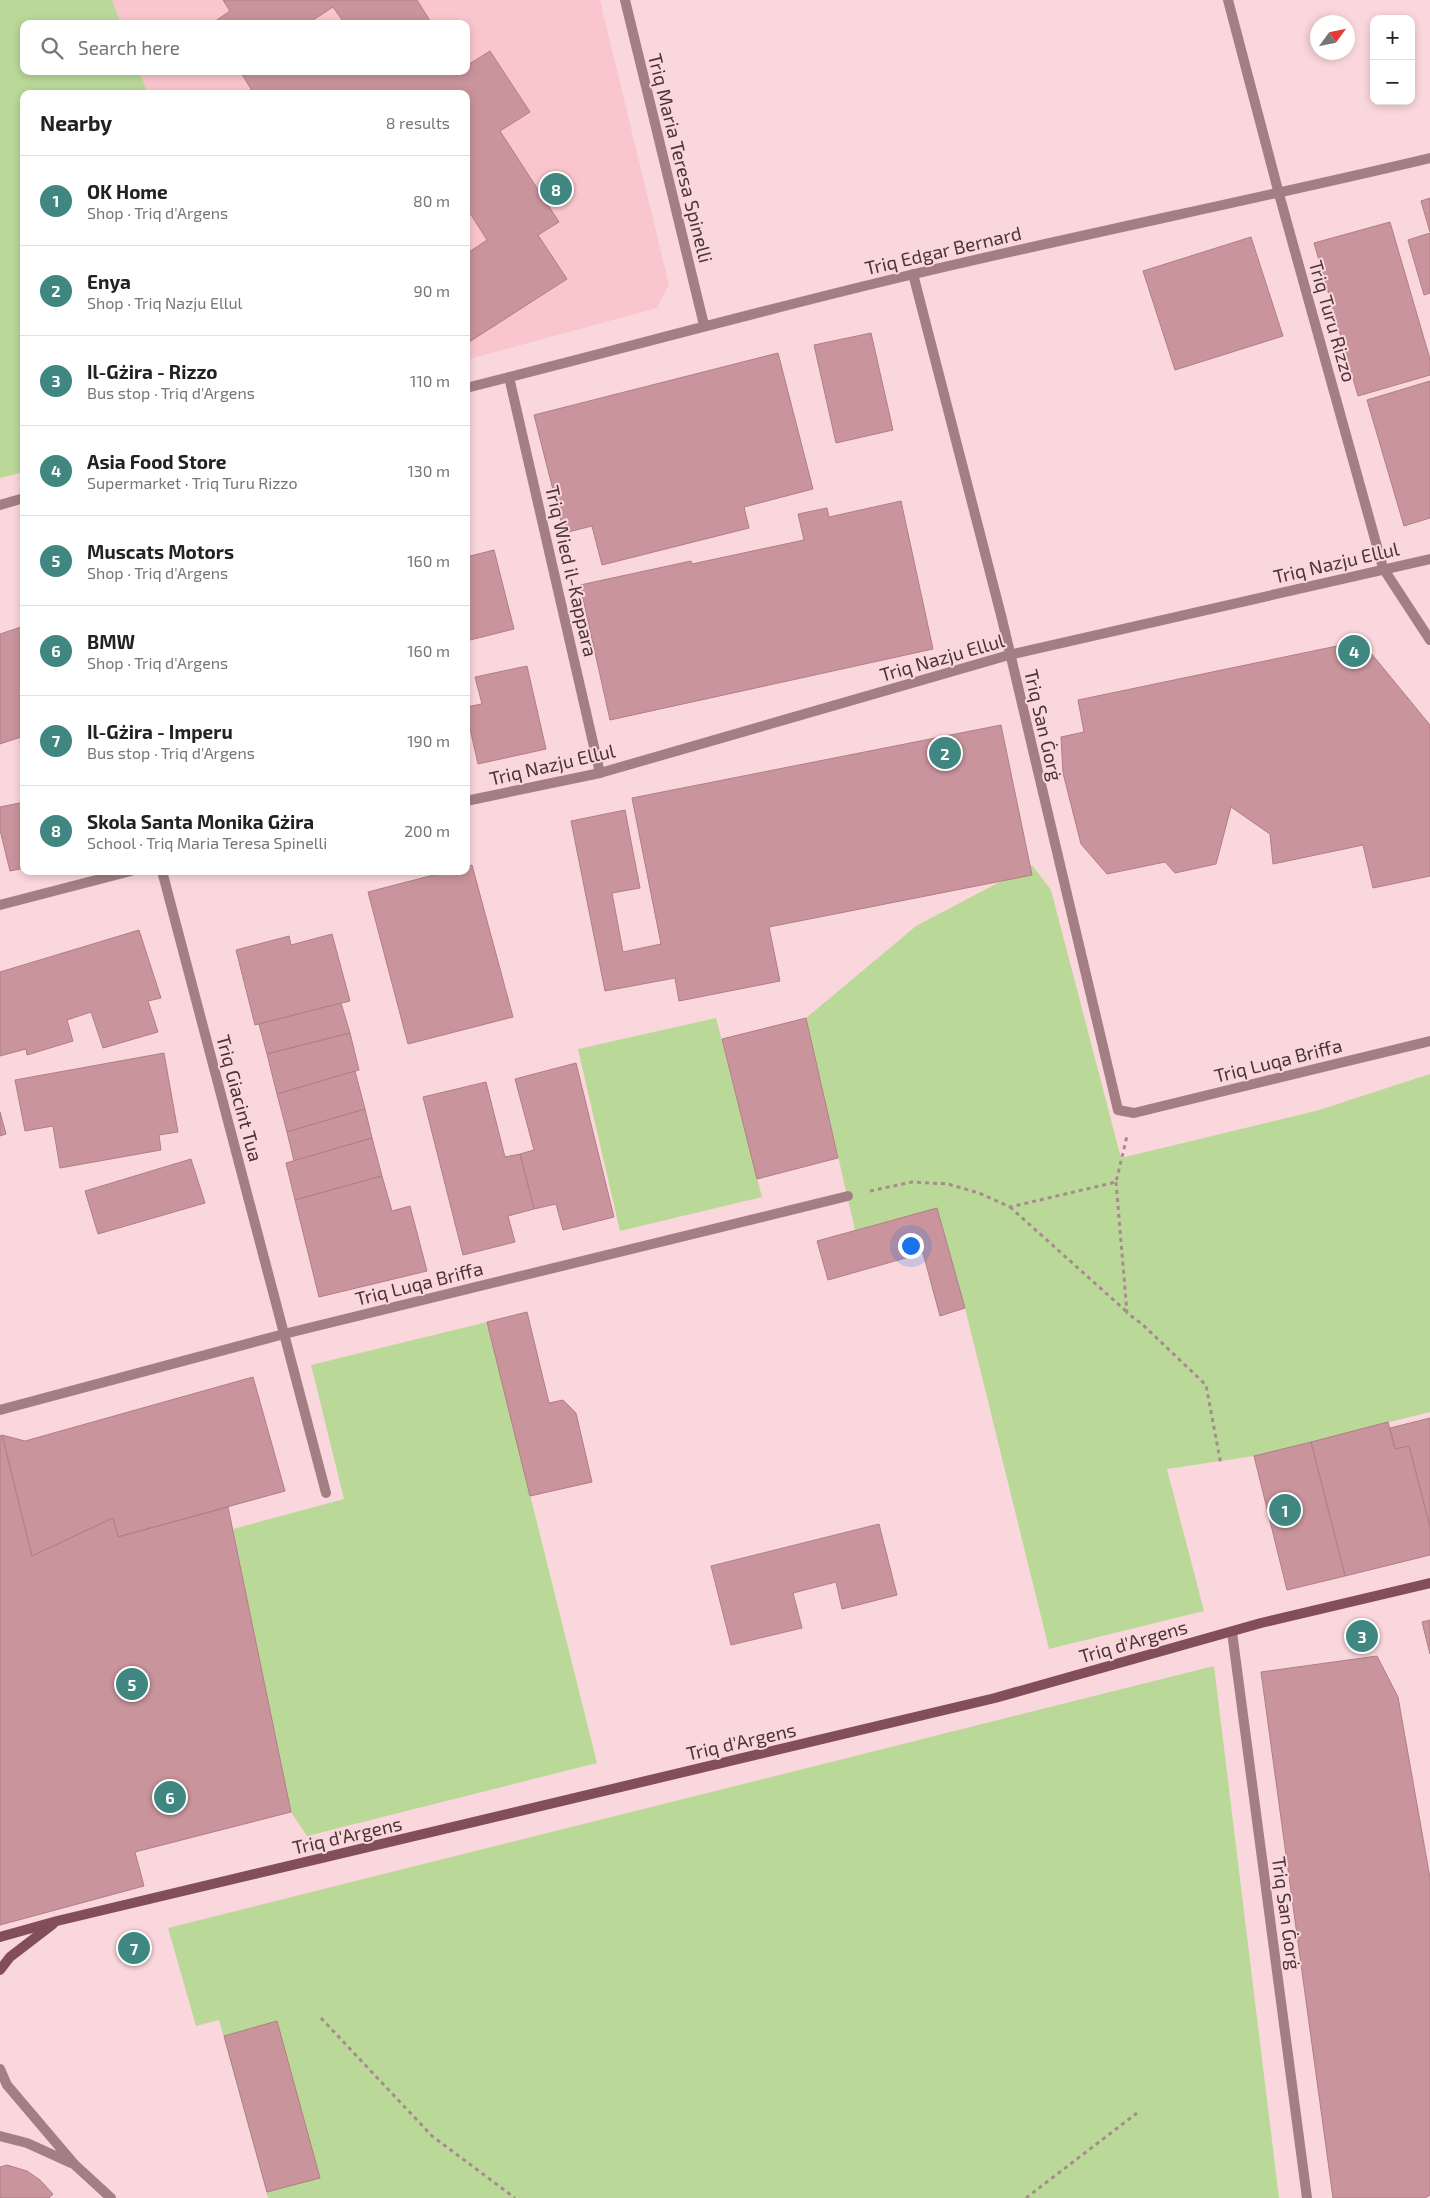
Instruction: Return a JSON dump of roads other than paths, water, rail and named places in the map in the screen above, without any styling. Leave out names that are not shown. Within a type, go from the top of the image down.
[{"type":"main road","name":"Triq d'Argens","points":[[0,1937],[58,1921],[995,1698],[1261,1623],[1430,1582]]},
{"type":"main road","name":"Triq d'Argens","points":[[0,1970],[10,1957],[58,1921]]},
{"type":"street","name":"Triq Maria Teresa Spinelli","points":[[625,0],[704,325]]},
{"type":"street","name":"Triq Turu Rizzo","points":[[1228,0],[1279,194],[1383,568],[1430,640]]},
{"type":"street","name":"Triq Edgar Bernard","points":[[470,387],[704,325],[913,274],[1279,194],[1430,158]]},
{"type":"street","name":"Triq San Ġorġ","points":[[913,274],[1002,619],[1118,1110],[1134,1113]]},
{"type":"street","name":"Triq Wied il-Kappara","points":[[509,377],[600,773]]},
{"type":"street","points":[[0,504],[20,499]]},
{"type":"street","name":"Triq Nazju Ellul","points":[[470,800],[600,773],[1009,655],[1430,558]]},
{"type":"street","points":[[0,905],[116,875]]},
{"type":"street","name":"Triq Giacint Tua","points":[[163,875],[326,1493]]},
{"type":"street","name":"Triq Luqa Briffa","points":[[1134,1113],[1430,1041]]},
{"type":"street","name":"Triq Luqa Briffa","points":[[0,1410],[284,1334],[848,1196]]},
{"type":"street","name":"Triq San Ġorġ","points":[[1232,1632],[1307,2198]]},
{"type":"street","points":[[0,2069],[6,2085],[75,2165],[110,2198]]},
{"type":"street","points":[[0,2136],[27,2143],[75,2165]]},
{"type":"place","name":"Skola Santa Monika Gżira","points":[[556,189]]},
{"type":"place","name":"Asia Food Store","points":[[1354,651]]},
{"type":"place","name":"Enya","points":[[945,753]]},
{"type":"place","name":"OK Home","points":[[1285,1510]]},
{"type":"place","name":"Il-Gżira - Rizzo","points":[[1362,1636]]},
{"type":"place","name":"Muscats Motors","points":[[132,1684]]},
{"type":"place","name":"BMW","points":[[170,1797]]},
{"type":"place","name":"Il-Gżira - Imperu","points":[[134,1948]]}]
